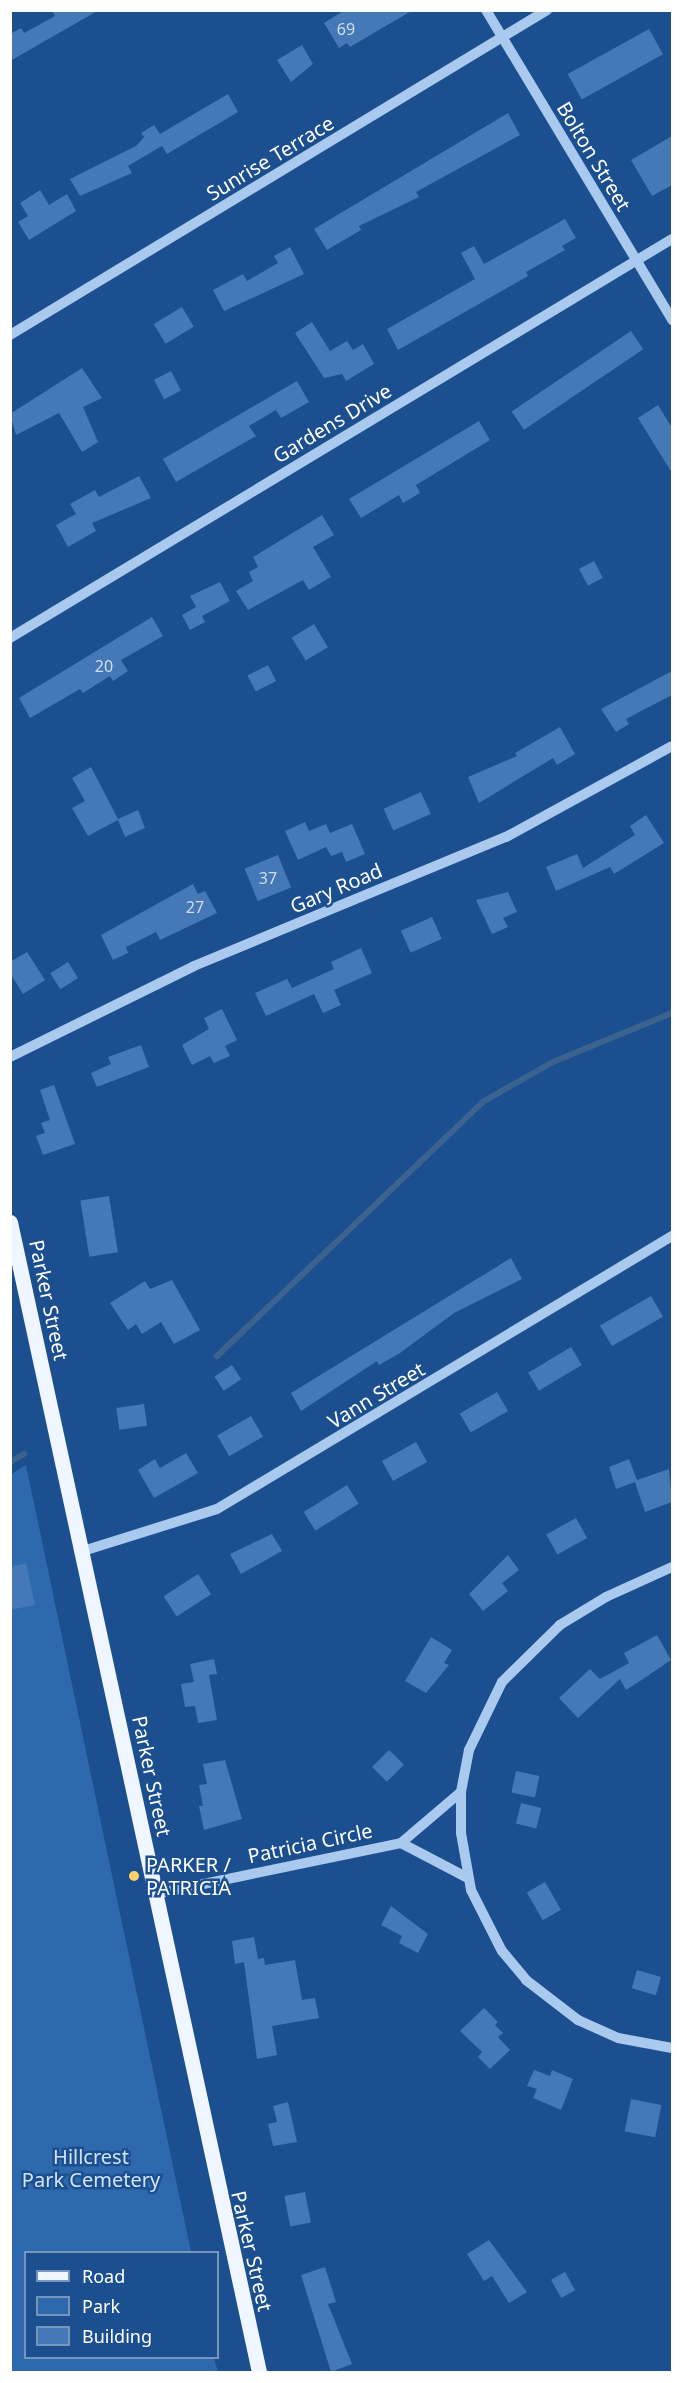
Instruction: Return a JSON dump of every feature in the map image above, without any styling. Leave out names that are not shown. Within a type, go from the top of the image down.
[{"type":"main road","name":"Parker Street","points":[[10,1222],[259,2373]]},
{"type":"street","name":"Bolton Street","points":[[486,10],[672,320]]},
{"type":"street","name":"Sunrise Terrace","points":[[10,335],[547,10]]},
{"type":"street","name":"Gardens Drive","points":[[10,638],[672,239]]},
{"type":"street","name":"Gary Road","points":[[10,1057],[194,966],[506,837],[672,746]]},
{"type":"street","name":"Vann Street","points":[[83,1551],[217,1509],[672,1236]]},
{"type":"street","points":[[672,1567],[582,1611],[520,1660],[488,1704],[469,1750],[461,1792],[461,1833],[468,1878],[502,1951],[547,1999],[578,2020],[618,2038],[672,2048]]},
{"type":"street","name":"Patricia Circle","points":[[155,1894],[401,1843],[461,1792]]},
{"type":"street","name":"Patricia Circle","points":[[401,1843],[468,1878]]},
{"type":"green space","name":"Hillcrest Park Cemetery","points":[[26,1465],[191,2251],[24,2251],[24,2359],[214,2359],[218,2372],[11,2372],[10,1475]]},
{"type":"building","points":[[52,10],[99,10],[10,61],[10,34],[21,28],[24,33],[55,16]]},
{"type":"building","points":[[345,10],[413,10],[350,47],[347,43],[339,48],[324,23]]},
{"type":"building","points":[[649,29],[663,54],[582,99],[568,74]]},
{"type":"building","points":[[302,45],[313,64],[291,82],[277,60]]},
{"type":"building","points":[[228,94],[238,112],[167,154],[162,146],[128,166],[132,173],[80,196],[70,179],[136,146],[144,137],[141,133],[154,125],[160,134]]},
{"type":"building","points":[[508,113],[520,135],[416,192],[419,197],[359,226],[361,230],[327,250],[314,229]]},
{"type":"building","points":[[672,136],[672,185],[652,196],[631,160]]},
{"type":"building","points":[[40,190],[49,205],[67,194],[76,211],[29,240],[18,222],[28,216],[20,203]]},
{"type":"building","points":[[565,219],[576,238],[562,246],[565,250],[526,272],[528,276],[398,350],[387,329],[475,279],[461,253],[474,246],[484,264]]},
{"type":"building","points":[[290,247],[304,274],[224,311],[213,290],[243,274],[247,281],[278,263],[274,256]]},
{"type":"building","points":[[182,307],[194,327],[166,344],[154,324]]},
{"type":"building","points":[[312,322],[330,351],[347,341],[353,350],[363,344],[374,364],[346,381],[342,374],[324,378],[295,333]]},
{"type":"building","points":[[631,331],[643,349],[524,430],[512,412]]},
{"type":"building","points":[[82,368],[102,398],[83,407],[98,442],[82,452],[59,413],[16,435],[10,414]]},
{"type":"building","points":[[171,371],[181,391],[164,399],[154,380]]},
{"type":"building","points":[[297,381],[309,402],[281,418],[276,410],[249,426],[256,436],[176,482],[163,459]]},
{"type":"building","points":[[658,405],[672,428],[672,473],[638,418]]},
{"type":"building","points":[[479,421],[490,440],[416,485],[420,493],[403,503],[399,495],[361,518],[349,499]]},
{"type":"building","points":[[139,476],[151,498],[92,523],[96,531],[68,547],[56,525],[76,514],[70,504],[95,490],[99,497]]},
{"type":"building","points":[[322,515],[334,535],[313,547],[331,577],[309,590],[303,580],[248,610],[236,591],[253,581],[249,572],[258,567],[253,557]]},
{"type":"building","points":[[594,561],[603,578],[588,586],[579,569]]},
{"type":"building","points":[[220,582],[230,601],[202,616],[205,622],[190,630],[182,615],[196,607],[190,596]]},
{"type":"building","points":[[152,617],[163,636],[121,660],[128,671],[113,681],[110,676],[83,693],[80,689],[30,718],[19,698]]},
{"type":"building","points":[[314,624],[328,647],[306,661],[292,637]]},
{"type":"building","points":[[268,665],[276,681],[256,691],[248,675]]},
{"type":"building","points":[[672,671],[672,695],[626,719],[629,724],[616,732],[601,709]]},
{"type":"building","points":[[560,727],[575,754],[557,765],[553,758],[479,803],[468,777],[517,756],[515,753]]},
{"type":"building","points":[[91,767],[118,819],[138,810],[145,828],[125,837],[118,820],[88,836],[72,808],[85,801],[72,778]]},
{"type":"building","points":[[421,792],[431,814],[393,831],[384,809]]},
{"type":"building","points":[[646,815],[664,843],[614,874],[610,867],[556,891],[546,867],[577,854],[583,868],[635,835],[630,826]]},
{"type":"building","points":[[305,822],[309,831],[326,824],[330,833],[352,824],[365,854],[346,862],[342,852],[331,856],[326,847],[298,860],[285,831]]},
{"type":"building","points":[[278,855],[291,887],[258,901],[245,868]]},
{"type":"building","points":[[193,884],[198,894],[205,891],[217,913],[160,940],[156,932],[126,947],[128,953],[113,960],[101,935]]},
{"type":"building","points":[[508,892],[517,912],[503,918],[508,927],[492,934],[476,900]]},
{"type":"building","points":[[432,917],[442,939],[411,953],[401,931]]},
{"type":"building","points":[[361,948],[372,973],[334,990],[341,1005],[323,1013],[314,994],[266,1016],[255,993],[287,979],[292,988],[334,969],[331,962]]},
{"type":"building","points":[[27,952],[45,980],[23,994],[10,973],[10,962]]},
{"type":"building","points":[[68,962],[78,978],[60,989],[50,973]]},
{"type":"building","points":[[222,1009],[237,1040],[225,1046],[230,1056],[214,1063],[210,1056],[192,1065],[182,1045],[209,1029],[204,1018]]},
{"type":"building","points":[[141,1045],[149,1067],[97,1087],[91,1073],[111,1064],[108,1057]]},
{"type":"building","points":[[54,1085],[75,1144],[43,1155],[36,1136],[45,1133],[41,1123],[50,1120],[40,1090]]},
{"type":"building","points":[[109,1196],[118,1252],[89,1257],[80,1201]]},
{"type":"building","points":[[511,1258],[522,1279],[454,1313],[400,1353],[379,1365],[377,1361],[301,1411],[291,1393]]},
{"type":"building","points":[[172,1280],[200,1330],[174,1344],[161,1322],[142,1334],[136,1324],[128,1330],[110,1303],[145,1281],[150,1289]]},
{"type":"building","points":[[651,1296],[663,1317],[612,1346],[600,1326]]},
{"type":"building","points":[[571,1347],[582,1365],[539,1391],[528,1373]]},
{"type":"building","points":[[232,1365],[241,1379],[224,1391],[214,1376]]},
{"type":"building","points":[[497,1392],[508,1411],[471,1433],[460,1414]]},
{"type":"building","points":[[144,1404],[147,1426],[119,1430],[116,1408]]},
{"type":"building","points":[[251,1416],[263,1437],[229,1456],[217,1436]]},
{"type":"building","points":[[416,1442],[427,1462],[393,1481],[382,1461]]},
{"type":"building","points":[[186,1453],[198,1473],[154,1498],[138,1470],[155,1459],[160,1468]]},
{"type":"building","points":[[629,1459],[637,1480],[669,1469],[672,1502],[645,1512],[635,1482],[616,1489],[609,1467]]},
{"type":"building","points":[[347,1485],[359,1504],[315,1531],[304,1512]]},
{"type":"building","points":[[576,1518],[587,1538],[557,1555],[546,1534]]},
{"type":"building","points":[[272,1534],[282,1551],[241,1574],[230,1554]]},
{"type":"building","points":[[508,1555],[519,1570],[502,1583],[508,1591],[483,1611],[469,1594]]},
{"type":"building","points":[[26,1563],[35,1605],[10,1610],[10,1567]]},
{"type":"building","points":[[198,1574],[211,1594],[177,1616],[164,1596]]},
{"type":"building","points":[[657,1635],[671,1660],[626,1690],[620,1679],[578,1718],[559,1698],[590,1669],[600,1679],[629,1663],[624,1653]]},
{"type":"building","points":[[431,1637],[452,1650],[444,1663],[449,1665],[426,1693],[405,1681]]},
{"type":"building","points":[[214,1659],[217,1674],[209,1675],[217,1720],[198,1723],[195,1706],[185,1707],[181,1684],[194,1682],[190,1664]]},
{"type":"building","points":[[389,1750],[404,1765],[387,1782],[372,1767]]},
{"type":"building","points":[[225,1760],[242,1819],[204,1830],[199,1806],[203,1806],[199,1785],[207,1784],[203,1764]]},
{"type":"building","points":[[516,1771],[539,1776],[535,1798],[511,1793]]},
{"type":"building","points":[[521,1803],[541,1808],[536,1828],[516,1823]]},
{"type":"building","points":[[545,1882],[561,1910],[543,1920],[527,1892]]},
{"type":"building","points":[[391,1906],[428,1934],[418,1953],[399,1943],[402,1936],[381,1925]]},
{"type":"building","points":[[254,1937],[258,1959],[264,1958],[265,1965],[295,1960],[302,2000],[315,1998],[319,2018],[272,2026],[277,2055],[257,2059],[244,1962],[235,1964],[232,1941]]},
{"type":"building","points":[[637,1970],[661,1977],[656,1995],[632,1988]]},
{"type":"building","points":[[484,2008],[498,2022],[495,2025],[503,2033],[498,2037],[510,2050],[490,2069],[478,2057],[482,2052],[460,2031]]},
{"type":"building","points":[[534,2070],[550,2076],[552,2070],[573,2079],[561,2110],[533,2098],[537,2089],[527,2086]]},
{"type":"building","points":[[631,2099],[661,2105],[655,2137],[625,2131]]},
{"type":"building","points":[[288,2102],[297,2142],[273,2146],[268,2124],[277,2122],[273,2106]]},
{"type":"building","points":[[305,2192],[311,2222],[290,2226],[284,2196]]},
{"type":"building","points":[[489,2240],[527,2292],[509,2303],[492,2276],[484,2281],[467,2254]]},
{"type":"building","points":[[325,2267],[336,2302],[328,2304],[352,2364],[331,2372],[301,2275]]},
{"type":"building","points":[[565,2272],[575,2290],[561,2298],[551,2280]]},
{"type":"waterway","points":[[217,1356],[484,1101],[553,1062],[672,1013]]},
{"type":"waterway","points":[[10,1462],[24,1454]]},
{"type":"place","name":"PARKER / PATRICIA","points":[[134,1876]]}]
